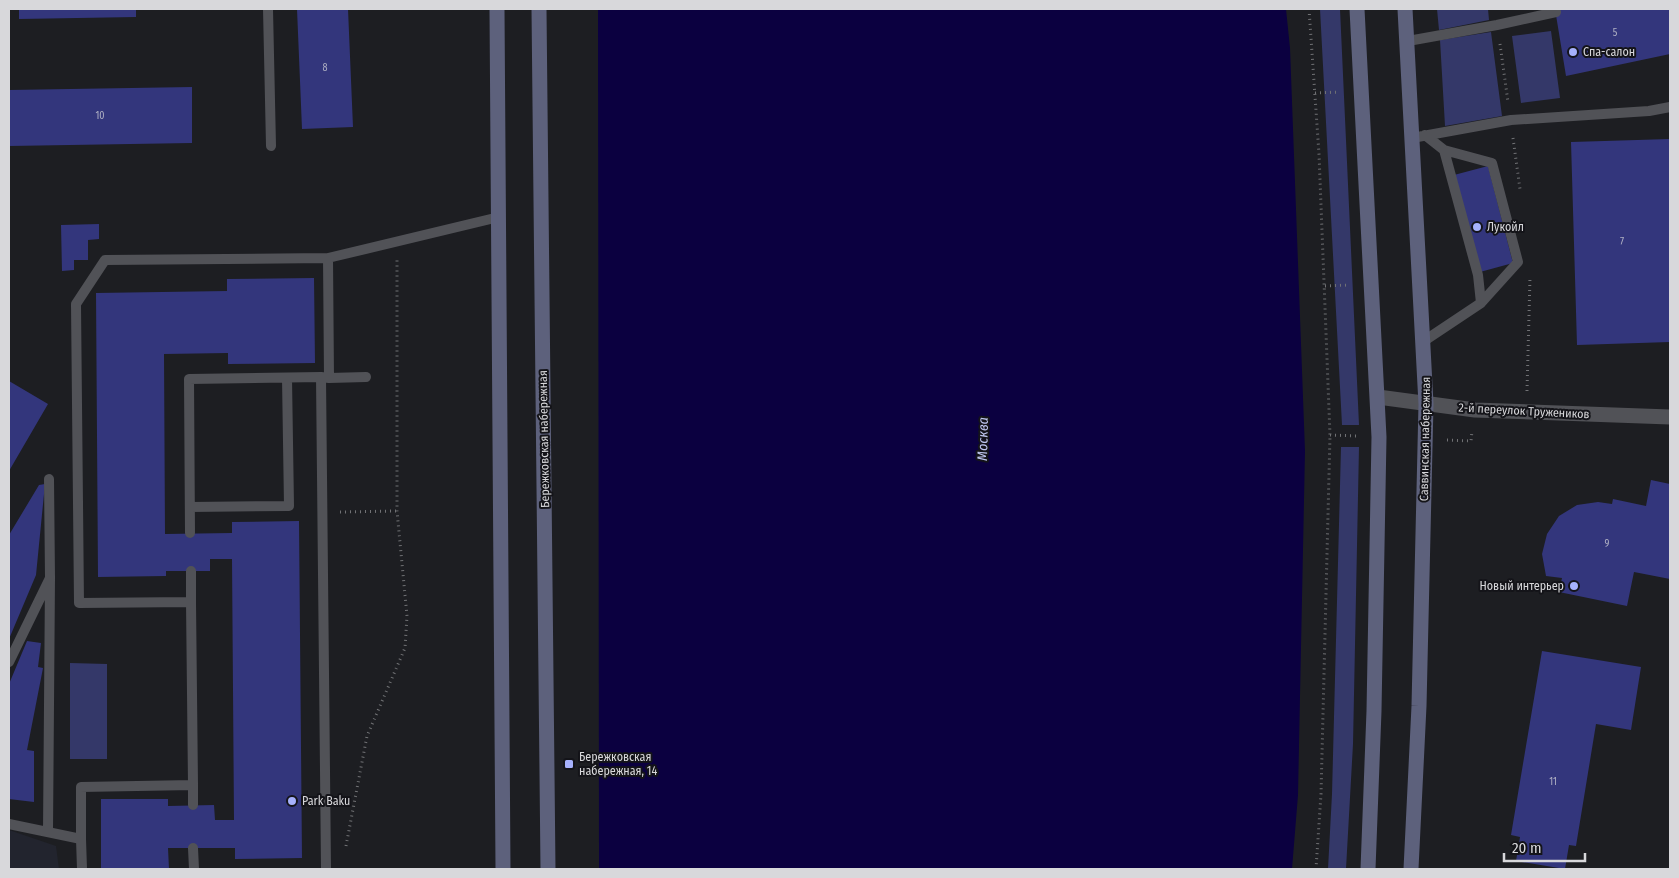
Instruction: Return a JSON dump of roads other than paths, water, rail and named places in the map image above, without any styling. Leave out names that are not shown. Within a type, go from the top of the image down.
[{"type":"main road","points":[[496,9],[503,869]]},
{"type":"main road","name":"Бережковская набережная","points":[[539,9],[548,869]]},
{"type":"main road","points":[[1357,9],[1378,398],[1374,701],[1368,869]]},
{"type":"main road","name":"Саввинская набережная","points":[[1405,9],[1419,136],[1426,404],[1420,706],[1411,869]]},
{"type":"street","name":"2-й переулок Тружеников","points":[[1378,398],[1475,410],[1670,417]]},
{"type":"lane","points":[[268,9],[271,146]]},
{"type":"lane","points":[[1408,41],[1556,12]]},
{"type":"lane","points":[[1419,136],[1511,120],[1649,111],[1670,106]]},
{"type":"lane","points":[[1419,136],[1444,150],[1492,163],[1518,262],[1481,303],[1424,341]]},
{"type":"lane","points":[[1444,150],[1478,275],[1481,303]]},
{"type":"lane","points":[[191,602],[79,603],[76,304],[105,260],[328,258],[499,218]]},
{"type":"lane","points":[[326,869],[322,512],[328,258]]},
{"type":"lane","points":[[190,533],[189,379],[366,377]]},
{"type":"lane","points":[[190,507],[288,506],[287,378]]},
{"type":"lane","points":[[48,832],[49,479]]},
{"type":"lane","points":[[191,571],[193,805]]},
{"type":"lane","points":[[9,662],[50,578]]},
{"type":"lane","points":[[82,869],[80,787],[192,785]]},
{"type":"lane","points":[[9,824],[81,838]]},
{"type":"lane","points":[[193,848],[194,869]]},
{"type":"water","name":"Москва","points":[[598,9],[1286,9],[1290,48],[1305,451],[1298,795],[1292,869],[599,869]]},
{"type":"place","name":"Спа-салон","points":[[1573,52]]},
{"type":"place","name":"Лукойл","points":[[1477,227]]},
{"type":"place","name":"Новый интерьер","points":[[1574,586]]},
{"type":"place","name":"Бережковская набережная, 14","points":[[569,764]]},
{"type":"place","name":"Park Baku","points":[[292,801]]}]
